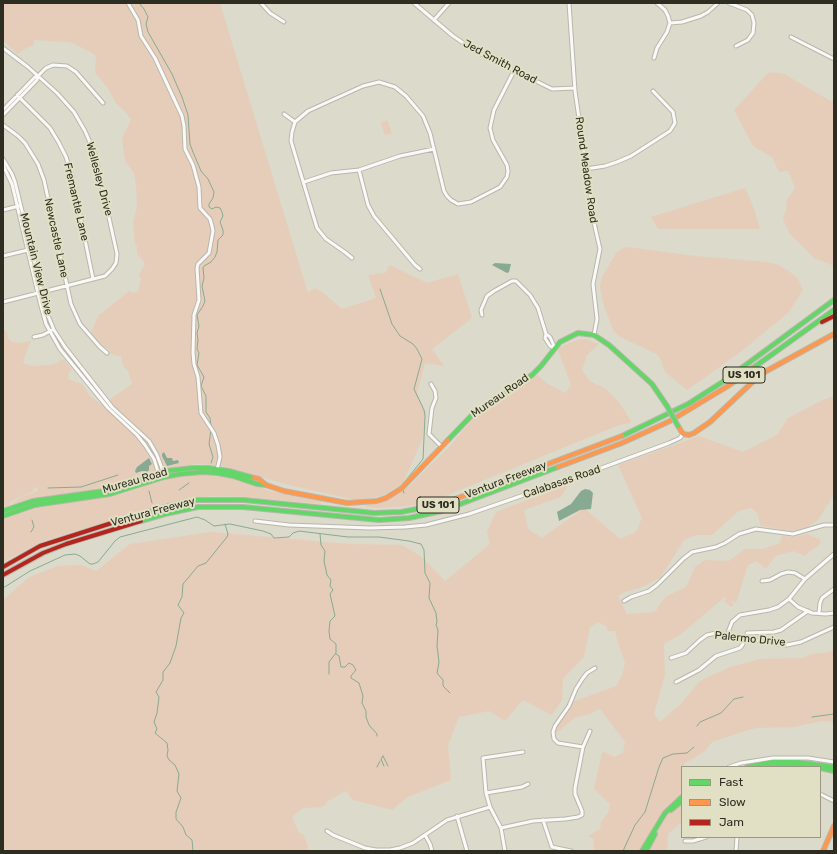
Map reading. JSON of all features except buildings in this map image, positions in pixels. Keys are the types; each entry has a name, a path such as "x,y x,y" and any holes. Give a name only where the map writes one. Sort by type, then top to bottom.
{"main road":[{"name":"Ventura Freeway","path":"3,567 40,546 168,506 196,500 244,500 374,513 417,510 450,501 608,442 634,431 688,404 724,381 834,300"},
{"name":"Ventura Freeway","path":"3,575 37,556 66,544 165,514 198,507 242,507 380,520 409,518 442,511 622,444 670,421 728,386 834,310"},
{"path":"816,324 834,316"},
{"name":"Mureau Road","path":"3,511 34,501 104,491 190,468 217,471 259,479 266,484 284,491 347,503 377,501 386,498 402,488 473,414 536,371 565,338 574,334 586,333 594,335"},
{"name":"Calabasas Road","path":"683,434 690,434 703,427 751,382 765,371 834,334"},
{"path":"594,335 609,345 646,378 658,391 683,434"},
{"name":"Mureau Road","path":"3,516 35,506 110,494 161,475"},
{"path":"752,766 773,762 797,762 834,767"},
{"path":"778,766 800,766"},
{"path":"821,768 834,771"},
{"path":"642,851 665,813 681,798"},
{"path":"646,851 667,814 681,802"},
{"path":"823,851 834,826"}],"street":[{"path":"128,3 138,20 141,36 155,58 182,116 185,149 193,165 199,187 200,208 210,219 213,231 209,253 198,264 197,268 199,300 194,315 193,345 194,364 198,377 201,413 211,428 220,451 217,471"},
{"path":"261,3 270,13 284,22"},
{"name":"Jed Smith Road","path":"414,3 453,36 475,51 552,88 575,88"},
{"path":"434,20 449,3"},
{"name":"Round Meadow Road","path":"569,3 575,88 595,228 600,249 593,284 597,319 594,335"},
{"path":"654,58 657,48 667,32 670,23 665,10 657,3"},
{"path":"670,23 682,22 701,16 718,3"},
{"path":"729,3 747,10 752,15 754,23 753,33 748,40 736,46"},
{"path":"791,37 834,59"},
{"name":"Wellesley Drive","path":"3,49 38,76 57,93 74,112 85,132 94,154 117,254 116,263 112,270 105,276 3,302"},
{"path":"3,110 37,80 38,76 46,68 53,65 68,66 76,72 103,103"},
{"path":"352,258 319,232 291,141 295,122 308,111 363,86 379,82 395,86 406,96 423,116 430,133 444,191 451,200 458,204 472,202 500,187 504,182 508,171 505,159 491,137 490,122 494,110 514,71"},
{"path":"586,168 605,166 617,162 630,156 670,131 675,123 673,112 653,91"},
{"path":"3,115 18,96"},
{"name":"Fremantle Lane","path":"18,96 50,128 66,158 72,176 93,279"},
{"path":"284,114 295,122"},
{"name":"Newcastle Lane","path":"3,125 25,143 38,164 44,180 71,304 80,324 107,353"},
{"path":"304,182 335,172 359,170 400,156 434,149"},
{"name":"Mountain View Drive","path":"3,160 12,174 40,292 52,330 112,407 149,441 157,455 161,475"},
{"name":"Mountain View Drive","path":"3,165 12,184 19,206"},
{"path":"359,170 368,205 374,216 420,269"},
{"path":"3,210 19,206"},
{"path":"3,256 30,250"},
{"path":"482,314 481,310 487,296 512,281 516,281 530,295 538,308 546,334 550,337 555,348"},
{"path":"34,337 43,335 52,330"},
{"path":"431,384 435,391 436,398 432,408 429,432 430,436 442,447"},
{"name":"Calabasas Road","path":"255,521 289,525 370,528 426,525 474,512 589,472 669,443 680,438 683,434"},
{"path":"624,602 631,597 649,591 692,552 720,545 739,534 756,529 793,534 834,525"},
{"path":"727,635 732,622 740,615 769,610 778,607 789,599 805,580 834,554"},
{"path":"762,581 770,580 788,572 795,573 805,580"},
{"path":"819,613 822,598 834,589"},
{"path":"789,599 798,607 808,611 834,613"},
{"path":"747,633 774,632 781,630 808,611"},
{"name":"Palermo Drive","path":"671,658 686,653 707,635 716,633 787,645 801,642 834,627"},
{"path":"676,682 692,674 716,656 740,648 743,644 744,638"},
{"path":"583,747 558,743 554,739 553,732 555,726 569,706 576,689 583,678 587,673 595,668"},
{"path":"501,828 521,822 578,817 582,815 582,810 576,800 575,788 583,747 590,731"},
{"path":"505,851 501,828 490,807 486,793 483,758 523,752"},
{"path":"732,766 741,763 773,758 808,758 834,762"},
{"path":"486,793 522,787 528,784"},
{"path":"821,794 834,801"},
{"path":"326,831 364,848 376,850 400,848 413,843 440,824 457,816 490,807"},
{"path":"457,816 467,851"},
{"path":"543,820 552,847 571,851"},
{"path":"425,835 432,851"},
{"path":"685,841 694,841 703,838"},
{"path":"736,851 737,838"}],"shaded area":[{"path":"3,3 220,3 308,293 314,288 322,292 342,309 376,298 368,275 385,273 390,265 427,283 458,274 472,318 432,349 444,366 425,363 417,393 426,413 422,440 403,483 382,496 356,500 289,485 231,468 198,464 189,465 104,488 36,498 11,505 21,497 38,491 37,487 33,488 34,491 17,498 11,502 9,506 3,508 3,329 7,332 10,341 19,343 31,341 23,361 25,364 32,366 46,365 55,364 61,360 65,360 72,370 69,373 68,379 82,384 90,396 102,405 132,384 128,371 123,366 121,356 109,353 110,350 100,344 91,332 99,315 129,291 133,293 138,291 141,279 139,275 145,264 137,254 137,246 135,244 133,221 137,207 136,186 134,173 125,161 122,138 131,120 116,103 107,87 95,73 96,59 95,55 92,53 73,43 34,40 34,45 17,54 3,40"},
{"path":"769,72 784,74 834,103 834,266 814,258 790,234 783,219 787,206 786,201 795,188 788,171 779,172 772,157 753,146 734,110"},
{"path":"387,120 392,133 386,135 384,134 381,123"},
{"path":"745,188 754,208 760,229 658,229 651,217"},
{"path":"628,247 695,256 767,262 779,265 790,272 798,279 803,290 789,312 738,354 687,390 665,372 660,358 656,354 619,336 613,330 604,306 600,287 602,277 617,252"},
{"path":"495,263 511,264 509,272 507,273 492,265"},
{"path":"586,339 599,344 587,355 582,370 590,381 607,390 619,402 631,421 630,423 619,425 443,497 406,506 378,508 366,507 367,505 386,500 407,488 451,445 475,416 535,375 565,393 571,385 558,350 559,347 577,340"},
{"path":"834,396 834,495 818,520 805,529 791,531 761,526 757,513 751,508 739,511 712,535 697,535 684,540 660,578 640,588 625,592 618,596 627,614 655,612 665,597 686,587 695,567 705,560 729,561 745,549 763,549 780,543 782,536 793,537 807,534 821,540 819,545 804,556 794,551 775,556 766,569 756,561 748,565 736,603 729,600 734,604 731,607 724,601 727,598 725,597 681,634 664,644 665,675 654,714 660,722 681,704 700,681 730,667 760,659 803,658 812,654 831,652 834,650 834,722 822,721 794,727 757,728 712,742 705,751 684,764 685,766 681,766 681,823 668,834 667,851 593,851 594,839 588,836 600,829 601,822 608,813 610,804 594,789 602,753 605,752 614,757 623,753 625,742 600,709 587,715 576,717 555,734 555,731 572,702 616,686 622,676 625,663 615,631 608,631 606,626 598,622 590,627 584,657 563,679 562,700 552,715 523,700 505,721 489,711 459,717 448,745 451,780 408,797 392,810 353,800 346,791 328,801 323,807 303,808 292,817 299,833 302,833 305,838 308,847 307,851 3,851 3,600 29,577 58,566 81,565 96,571 130,544 211,532 349,544 402,545 422,557 445,581 490,544 487,532 496,512 568,485 561,497 524,510 528,529 542,538 584,508 620,539 636,532 642,518 618,465 699,436 743,452 777,435 788,418"},
{"path":"164,452 167,458 172,458 173,461 178,460 179,463 167,466 162,456"},
{"path":"149,458 152,464 149,466 149,470 147,472 142,471 136,473 135,471 137,467"},
{"path":"195,475 226,477 273,492 321,499 321,504 249,497 212,496 170,502 40,542 3,562 3,519 32,509 125,493 168,478"},
{"path":"585,489 590,490 593,493 591,509 580,510 559,521 557,512 571,504 581,491"}],"waterway":[{"path":"139,3 148,17 146,24 148,32 172,74 182,97 188,115 190,144 201,171 208,179 214,192 209,207 212,209 216,207 220,208 223,216 220,222 223,235 218,240 217,252 211,262 203,268 204,278 202,286 205,301 197,315 199,326 197,333 197,349 199,353 197,365 204,377 201,386 206,396 206,412 210,418 211,426"},
{"path":"380,289 392,324 400,336 413,344 422,359 414,389 424,410 425,416 423,459 402,485"},
{"path":"211,429 209,444 213,457 211,463"},
{"path":"48,488 81,487 118,475"},
{"path":"179,490 189,483"},
{"path":"149,491 152,503"},
{"path":"3,588 30,571 65,555 75,554 90,564 93,564 98,562 120,537 197,517 214,526 230,524 263,531 271,534 274,538 289,537 293,533 299,531 348,537 379,537 409,541 421,544 424,550 425,573 430,583 429,598 436,613 436,625 438,630 437,646 439,662 437,673 443,680 443,686 450,693"},
{"path":"31,532 34,527 32,520"},
{"path":"193,851 192,840 186,835 183,827 176,819 176,812 181,798 177,791 179,774 175,765 167,756 167,743 155,733 157,729 154,722 159,697 156,692 163,680 163,672 170,663 176,646 181,618 184,613 178,605 182,597 183,584 198,566 206,563 227,537 228,534 225,524"},
{"path":"320,534 321,545 325,551 324,561 327,575 331,580 330,586 333,590 330,594 335,616 330,621 329,631 330,639 336,644 336,653 329,662 329,674"},
{"path":"336,654 339,656 341,667 345,667 349,663 353,665 356,670 351,678 359,683 363,696 362,703 366,711 366,717 369,725 377,736"},
{"path":"697,726 700,722 721,713 734,699 743,697"},
{"path":"812,717 834,714"},
{"path":"623,851 635,825 645,812 663,758 673,754 687,753 694,747"},
{"path":"383,756 381,759 384,766"},
{"path":"383,756 388,766"},
{"path":"377,767 380,761"}],"traffic: fast":[{"path":"622,436 688,404 724,381 834,300"},
{"path":"753,368 834,310"},
{"path":"448,440 473,414 532,375 560,342 578,333 594,335 609,345 652,384 667,406"},
{"path":"667,406 678,426"},
{"path":"141,521 198,507 243,507 379,520 409,518 442,511 558,467"},
{"path":"3,511 33,501 104,491 167,471 192,468 209,468 229,471 254,478"},
{"path":"3,516 35,505 110,494 164,477 180,474 202,472 217,473 266,485"},
{"path":"118,521 168,506 196,500 244,500 374,513 401,512 428,507"},
{"path":"752,766 773,762 797,762 834,767"},
{"path":"778,766 800,766"},
{"path":"821,768 834,771"},
{"path":"642,851 665,813 681,798"},
{"path":"671,810 681,802"},
{"path":"646,851 655,834"}],"traffic: slow":[{"path":"678,426 683,434 689,435 694,433 710,422 761,374 834,334"},
{"path":"558,467 622,443 670,421 728,386 753,368"},
{"path":"428,507 450,501 622,436"},
{"path":"254,478 259,479 266,485 284,491 347,503 377,501 386,498 402,488 448,440"},
{"path":"823,851 834,826"}],"traffic: jam":[{"path":"822,322 834,316"},
{"path":"3,567 40,546 118,521"},
{"path":"3,575 43,553 66,544 141,521"}]}
